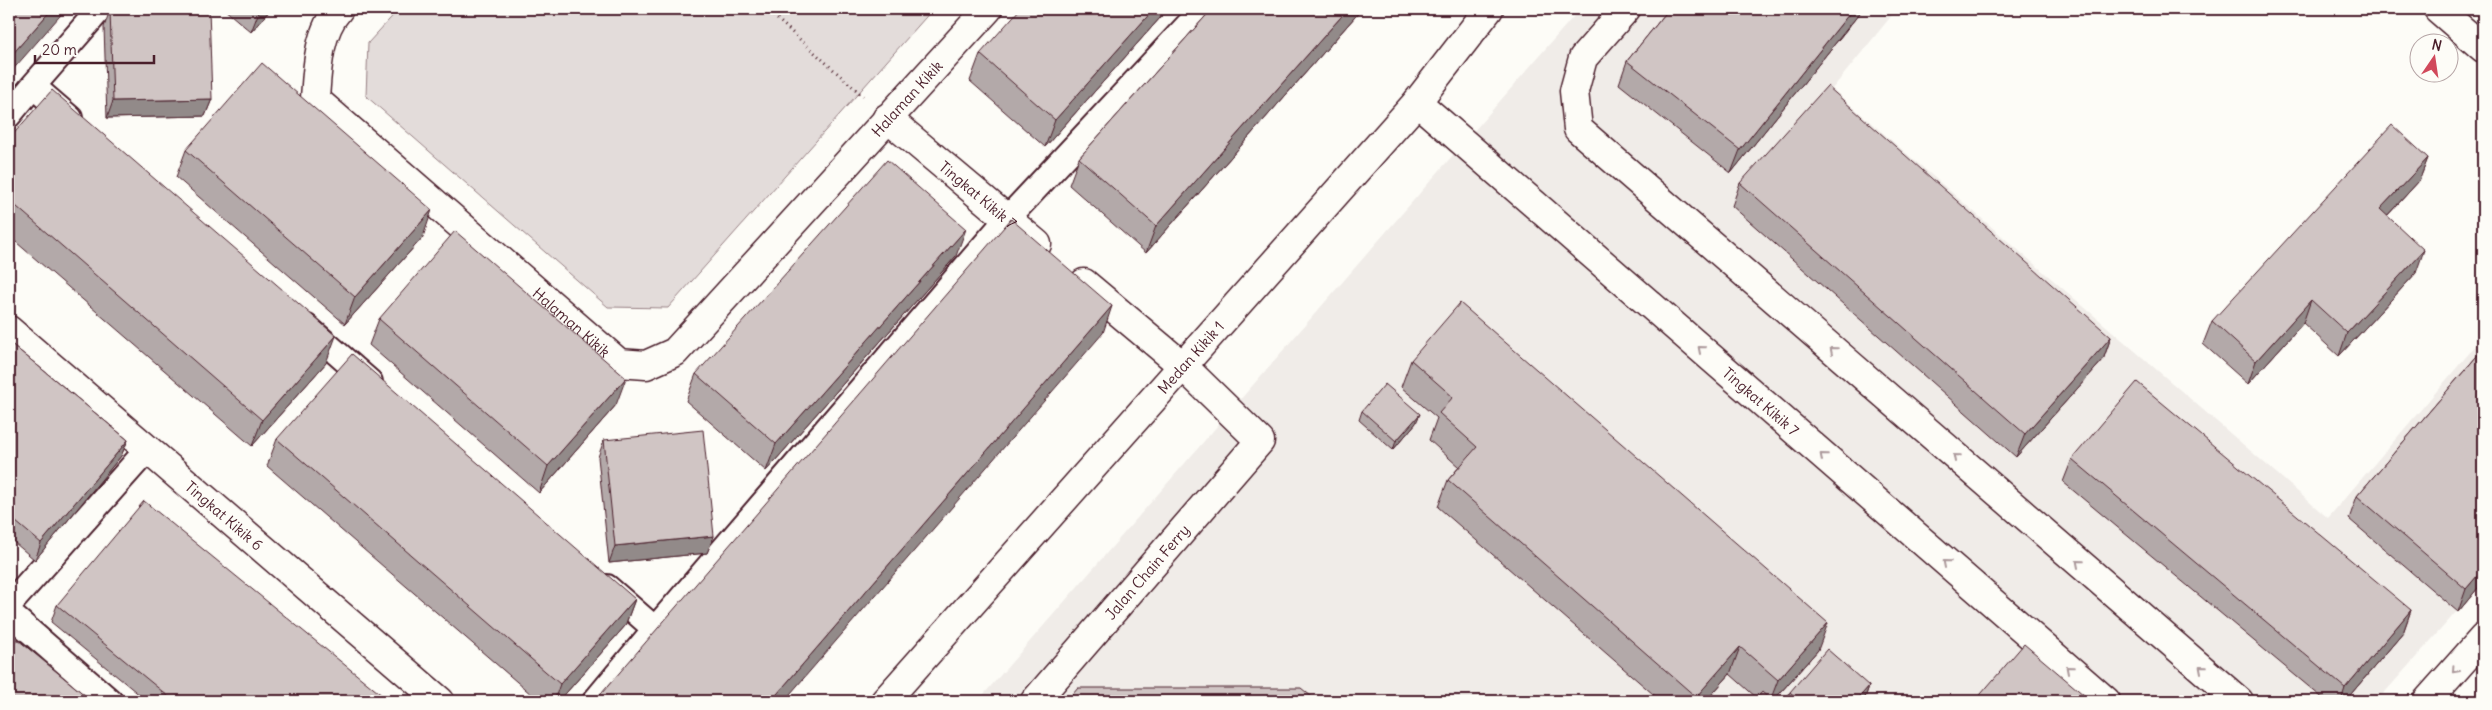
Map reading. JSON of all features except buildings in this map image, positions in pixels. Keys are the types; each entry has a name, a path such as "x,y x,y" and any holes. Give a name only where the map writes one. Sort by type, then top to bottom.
{"street":[{"name":"Halaman Kikik","path":"339,9 332,16 318,59 315,99 619,363 646,365 675,352 988,9"},
{"name":"Medan Kikik 1","path":"885,701 1417,102 1489,9"},
{"path":"1626,9 1583,58 1574,91 1578,129 2238,701"},
{"path":"2438,9 2483,48"},
{"name":"Tingkat Kikik 7","path":"1417,102 2106,701"},
{"name":"Tingkat Kikik 7","path":"887,118 1183,366 1260,441"},
{"name":"Tingkat Kikik 6","path":"9,330 440,701"},
{"name":"Jalan Chain Ferry","path":"1035,701 1260,441"},
{"path":"2427,701 2483,638"}],"lane":[{"path":"9,115 100,9"},
{"path":"595,701 1007,219 1203,9"},
{"path":"33,86 85,131"},
{"path":"292,314 388,398"},
{"path":"9,605 147,450"},
{"path":"588,571 655,629"},
{"path":"9,613 110,701"}],"path":[{"path":"766,9 887,118"}],"shaded area":[{"path":"399,9 933,9 668,308 608,307 366,96 368,43"},
{"path":"1580,9 1897,9 1832,89 2328,518 2483,337 2483,582 2377,701 978,701"}]}
